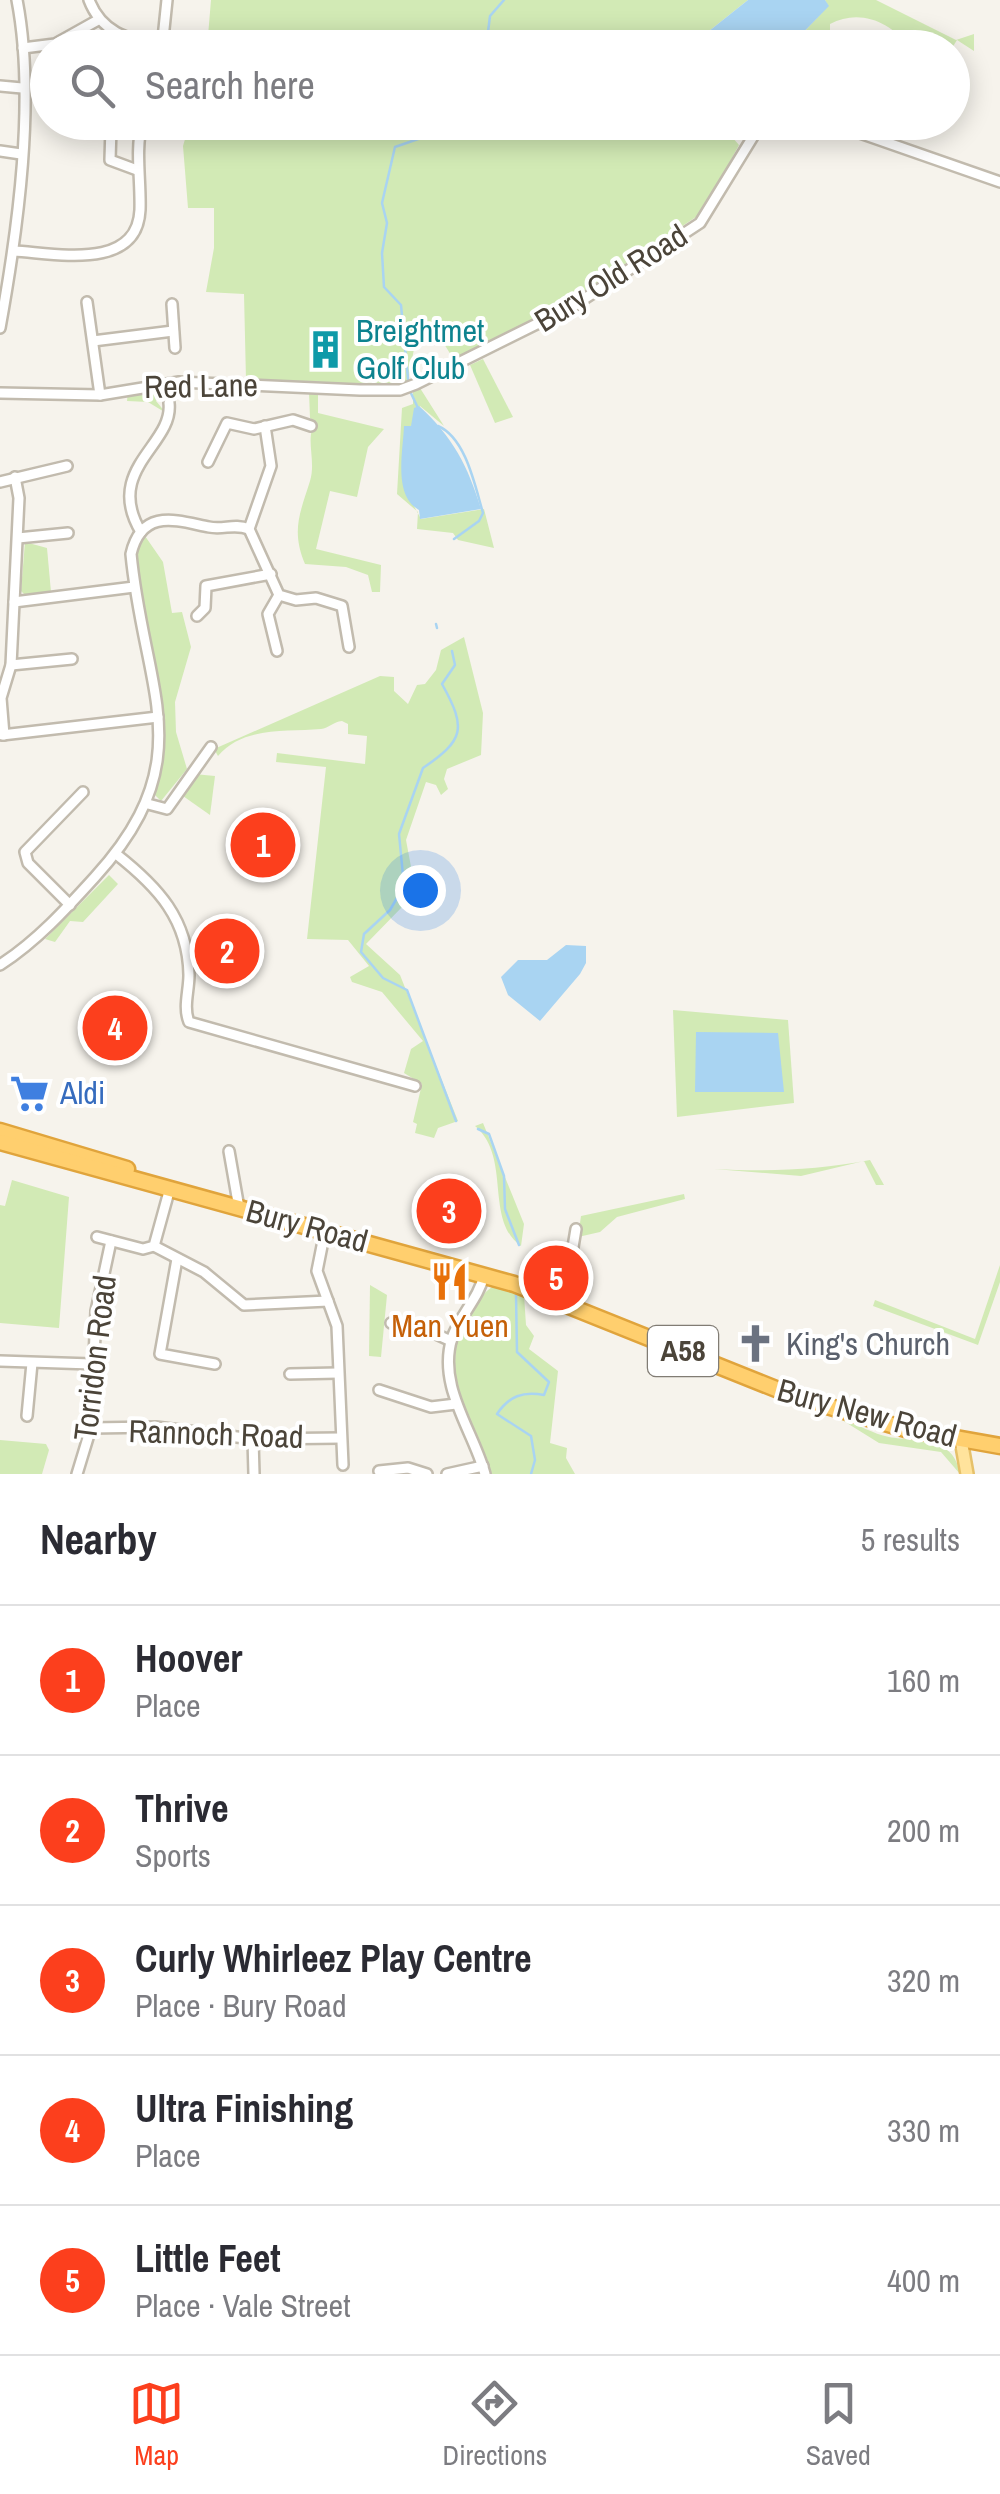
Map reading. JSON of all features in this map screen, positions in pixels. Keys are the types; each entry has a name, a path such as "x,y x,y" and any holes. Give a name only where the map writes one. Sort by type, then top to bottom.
{"highway":[{"name":"Bury Road","path":"0,1130 122,1166 165,1186"},
{"name":"Bury Road","path":"0,1142 514,1284"},
{"name":"Bury New Road","path":"514,1284 796,1397 881,1423 1000,1446"}],"main road":[{"path":"962,1440 966,1474"}],"street":[{"path":"0,328 14,251 21,154 24,48 17,0"},
{"path":"88,0 98,20 111,30"},
{"path":"163,30 166,0"},
{"path":"80,30 98,20"},
{"path":"24,48 30,47"},
{"path":"0,86 22,88"},
{"path":"111,140 110,160 137,170"},
{"path":"14,251 102,255 114,250 138,223 140,140"},
{"name":"Bury Old Road","path":"402,389 575,305 700,223 751,140"},
{"path":"880,140 1000,182"},
{"path":"0,151 21,154"},
{"path":"87,302 100,394"},
{"path":"172,304 174,348"},
{"path":"93,341 173,331"},
{"name":"Red Lane","path":"0,393 100,394 178,382 402,389"},
{"path":"141,532 132,516 132,478 169,416 169,403"},
{"path":"208,464 221,438 221,426 233,422 265,426 293,420 311,426"},
{"path":"248,529 272,466 265,426"},
{"path":"0,482 67,466"},
{"path":"14,477 19,492 18,538 11,665 1,694 2,735 158,717"},
{"path":"0,965 70,904 116,854 148,804 159,764 158,717 134,588 131,554 141,532 178,517 213,528 231,524 248,529 279,595"},
{"path":"18,538 42,541 68,534"},
{"path":"197,618 206,602 203,584 271,574"},
{"path":"14,602 134,588"},
{"path":"279,595 296,600 316,598 342,606 349,648"},
{"path":"277,653 268,614 279,595"},
{"path":"11,665 72,659"},
{"path":"148,804 167,809 211,747"},
{"path":"70,904 25,856 28,846 61,807 83,792"},
{"path":"116,854 157,889 178,921 188,962 189,1022 415,1086"},
{"path":"229,1151 239,1208"},
{"name":"Torridon Road","path":"97,1237 143,1249 154,1246 165,1186"},
{"path":"564,1301 576,1228"},
{"path":"325,1231 317,1271 337,1326 343,1465"},
{"name":"Torridon Road","path":"77,1474 91,1428 96,1311 111,1242"},
{"path":"154,1246 204,1272 244,1305 328,1302"},
{"path":"177,1259 160,1354 203,1358 215,1364"},
{"path":"447,1474 484,1470 456,1404 448,1370 451,1341 484,1275"},
{"path":"396,1325 416,1325 451,1341"},
{"path":"0,1361 92,1364"},
{"path":"27,1416 32,1363"},
{"path":"290,1374 338,1373"},
{"path":"384,1393 431,1408 456,1404"},
{"name":"Rannoch Road","path":"91,1428 156,1428 253,1440 341,1438"},
{"path":"253,1440 254,1474"},
{"path":"384,1467 427,1474"}],"green space":[{"path":"211,0 748,0 710,30 208,30"},
{"path":"825,0 876,0 936,30 892,30 874,20 852,17 830,24 830,30 806,30 828,6"},
{"name":"Breightmet Golf Club","path":"185,140 735,140 739,145 702,213 580,294 454,360 430,321 409,333 414,349 408,381 363,386 246,380 244,294 206,292 214,248 214,208 188,208"},
{"path":"483,359 513,417 495,423 470,365"},
{"path":"166,386 167,398 156,401 166,413 148,402 127,401 128,391"},
{"path":"420,388 444,426 420,406 411,427 405,426 408,495 417,511 397,494 402,408 413,404 413,392"},
{"path":"309,392 318,393 318,413 384,429 368,447 357,497 330,491 316,549 381,565 380,592 372,592 368,575 346,567 305,564 298,542 298,522 311,475 311,434 315,421 310,418"},
{"path":"484,509 494,548 458,540 453,533 417,529 418,513 421,519"},
{"path":"145,536 163,562 172,613 182,612 191,647 175,702 176,732 187,769 161,801 155,795 163,762 163,727 136,564 136,553"},
{"path":"25,542 47,548 51,592 25,595 21,591"},
{"path":"464,637 483,713 481,755 447,769 444,779 448,789 441,795 436,785 426,782 406,840 412,872 403,906 366,944 400,975 458,1121 438,1128 434,1138 415,1133 417,1124 413,1122 422,1084 404,1073 411,1049 423,1041 382,992 352,982 350,977 369,966 348,940 307,939 326,767 276,762 277,753 365,764 367,736 348,734 348,724 342,721 321,729 253,735 228,746 218,756 214,749 380,676 394,677 394,691 408,704 417,685 425,684 436,670 441,650"},
{"path":"194,774 215,776 210,815 183,796"},
{"path":"109,875 118,884 83,922 70,921 55,942 45,939"},
{"path":"673,1010 788,1020 794,1103 677,1117"},
{"path":"483,1123 524,1224 521,1246 503,1221 493,1154 475,1126"},
{"path":"870,1160 884,1185 876,1185 864,1161"},
{"path":"864,1161 801,1176 714,1169 792,1169"},
{"path":"12,1180 69,1197 59,1328 0,1323 0,1205 5,1206"},
{"path":"684,1194 685,1199 617,1217 600,1232 578,1237 581,1216"},
{"path":"1000,1265 1000,1282 978,1345 873,1306 875,1300 975,1339"},
{"path":"370,1285 387,1295 381,1357 369,1356"},
{"path":"496,1285 524,1295 526,1325 534,1336 529,1349 558,1371 550,1443 567,1448 566,1458 575,1474 489,1474 464,1411 455,1368 463,1326 484,1294"},
{"path":"842,1420 883,1436 943,1447 951,1453 960,1474 941,1452 879,1443"},
{"path":"0,1440 46,1444 49,1450 42,1474 0,1474"}],"water":[{"path":"748,0 825,0 829,6 806,30 710,30"},
{"path":"419,406 458,453 481,509 420,519 419,510 406,495 401,473 404,426 411,426 414,408"},
{"path":"566,945 586,946 586,963 540,1021 508,995 501,977 518,960 547,960"},
{"path":"696,1032 778,1033 784,1092 695,1092"}],"waterway":[{"path":"488,30 490,16 504,0"},
{"path":"415,140 395,147 382,203 387,223 382,253 384,287 401,305 409,389 418,408"},
{"path":"438,426 448,432 462,452 483,513 479,521 454,539"},
{"path":"436,624 437,628"},
{"path":"452,651 455,665 442,684 455,712 457,732 447,749 423,768 399,834 404,886 390,910 364,934 361,952 383,978 407,990 456,1121"},
{"path":"478,1129 489,1134 504,1176 505,1209 519,1245"},
{"path":"516,1295 517,1352 549,1382 544,1395 517,1396 497,1414 531,1436 535,1460 531,1474"}],"place":[{"name":"Breightmet Golf Club","path":"326,349"},
{"name":"Hoover","path":"263,845"},
{"name":"Thrive","path":"227,951"},
{"name":"Ultra Finishing","path":"115,1028"},
{"name":"Aldi","path":"30,1093"},
{"name":"Curly Whirleez Play Centre","path":"449,1211"},
{"name":"Little Feet","path":"556,1278"},
{"name":"Man Yuen","path":"450,1281"},
{"name":"King's Church","path":"756,1344"}]}
